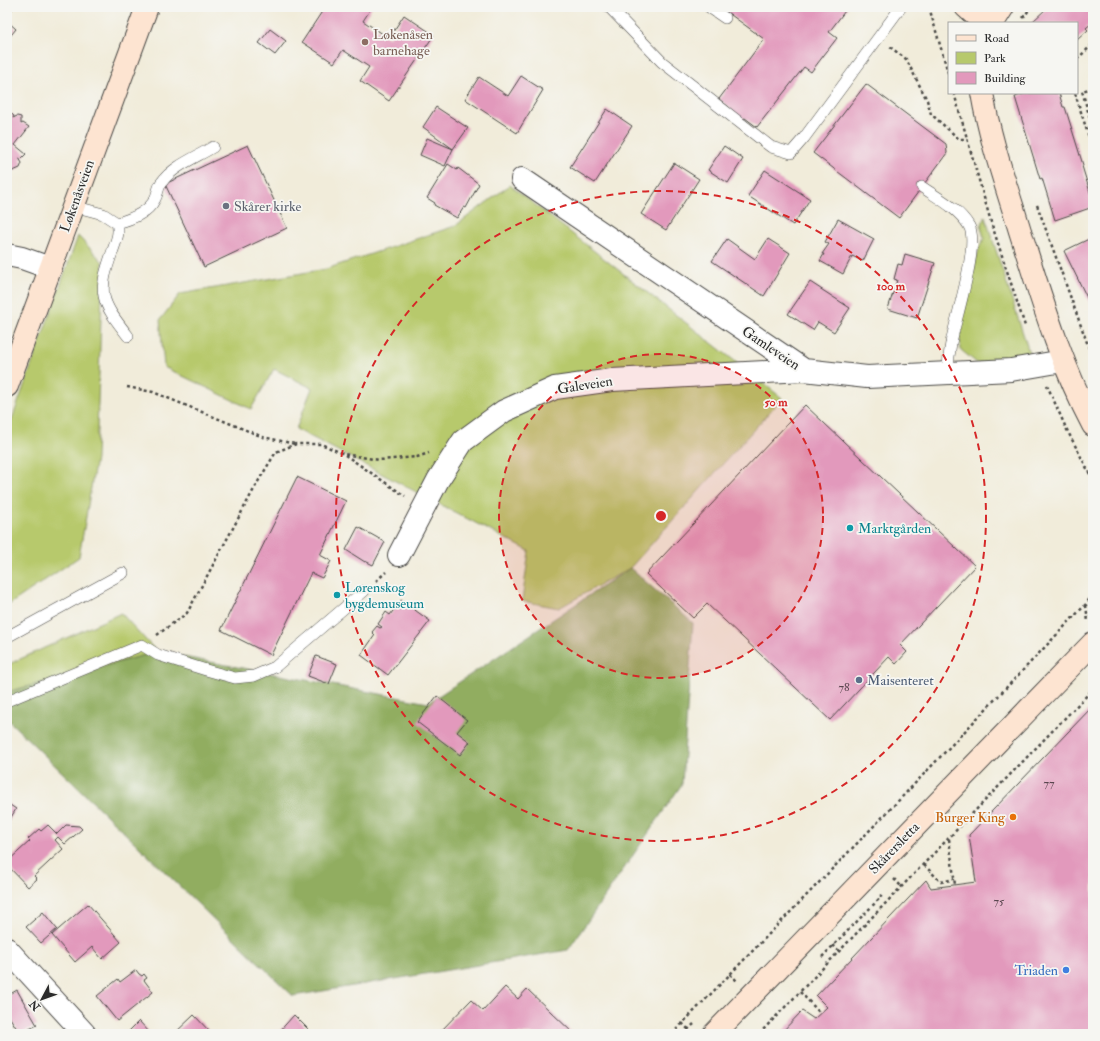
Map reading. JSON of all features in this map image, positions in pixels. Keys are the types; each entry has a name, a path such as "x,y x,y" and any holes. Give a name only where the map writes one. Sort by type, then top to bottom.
{"street":[{"name":"Løkenåsveien","path":"7,386 148,7"},
{"path":"966,7 983,22"},
{"path":"994,22 1003,7"},
{"path":"982,94 1000,164 1048,318 1063,361 1093,425"},
{"name":"Gamleveien","path":"522,178 804,370 867,377 1011,370 1063,361"},
{"path":"7,255 22,258 50,268"},
{"name":"Galeveien","path":"399,555 438,480 463,441 504,411 555,388 612,380 804,370"},
{"name":"Skårersletta","path":"714,1034 1092,645"},
{"path":"7,949 85,1034"}],"lane":[{"path":"609,7 662,62 772,147 791,153 804,138 900,7"},
{"path":"709,7 725,18"},
{"path":"73,206 103,214 117,223 132,219 147,210 155,200 161,182 175,170 213,147"},
{"path":"922,187 953,208 969,226 972,236 968,271 951,343 948,373"},
{"path":"117,223 118,232 104,275 102,286 108,311 128,336"},
{"path":"7,637 123,573"},
{"path":"7,701 142,645 158,655 206,670 235,678 254,676 275,667 364,591"}],"path":[{"path":"929,7 948,73"},
{"path":"1021,21 1032,7"},
{"path":"878,37 906,59 931,114 960,139 967,139"},
{"path":"1078,58 1093,44"},
{"path":"1093,88 1082,91 1093,128"},
{"path":"1075,94 1093,150"},
{"path":"1034,198 1093,359"},
{"path":"127,387 153,392 263,437 296,444 321,444 344,454 424,508"},
{"path":"142,645 187,613 259,480 276,452 296,444"},
{"path":"344,454 379,460 417,457 430,452"},
{"path":"364,591 383,575 399,555"},
{"path":"672,1034 903,796 1086,604 1093,594"},
{"path":"760,1034 1093,689"},
{"path":"949,839 955,885"},
{"path":"924,865 941,882 954,879"},
{"path":"800,992 820,1013"},
{"path":"682,1023 692,1034"}],"green space":[{"path":"510,185 782,398 630,568 559,608 522,601 529,551 296,429 312,388 274,369 251,409 164,367 160,320 180,294 326,269 455,226"},
{"path":"985,216 1029,352 1020,358 978,364 961,350 959,333 979,248 984,238 981,227"},
{"path":"78,236 103,262 96,459 79,557 7,606 7,433"},
{"path":"630,568 693,623 682,784 568,950 293,996 7,719 7,692 157,652 428,703"},
{"path":"121,613 157,652 7,692 7,665"}],"building":[{"path":"7,7 14,7 7,16"},
{"path":"325,7 372,7 363,21 389,38 404,15 434,35 389,101 360,81 369,67 343,50 334,63 302,42"},
{"path":"720,7 848,7 829,32 837,38 811,72 804,67 757,127 745,118 740,120 731,113 730,108 719,99 764,39"},
{"path":"1048,7 1093,7 1093,22 1086,28 1088,30 1078,39 1078,22 1032,22"},
{"path":"7,21 16,29 7,40"},
{"path":"270,29 286,41 275,55 259,43"},
{"path":"521,76 543,90 517,133 465,99 479,77 508,96"},
{"path":"866,84 946,144 947,153 899,218 813,153"},
{"path":"1023,94 1059,94 1063,107 1065,107 1083,165 1082,166 1093,202 1093,207 1055,220 1042,178 1040,179 1015,97"},
{"path":"436,107 468,128 453,149 423,127"},
{"path":"607,109 632,126 595,183 570,167"},
{"path":"7,110 14,116 13,118 17,116 21,117 21,124 23,123 29,127 15,145 26,154 21,159 19,158 22,163 20,168 13,171 8,167 12,171 7,178"},
{"path":"427,138 453,149 445,166 420,155"},
{"name":"Skårer kirke","path":"248,145 287,228 204,267 165,184"},
{"path":"724,146 743,159 728,183 708,170"},
{"path":"674,163 699,179 666,230 641,214"},
{"path":"448,164 457,170 458,168 479,184 466,208 464,207 457,218 434,205 435,203 427,198"},
{"path":"765,170 810,199 793,225 748,196"},
{"path":"838,219 874,239 863,261 852,256 843,274 820,261 824,254 822,254 829,244 825,242"},
{"path":"1093,237 1093,310 1064,251"},
{"path":"727,239 755,259 768,239 790,253 764,296 712,261"},
{"path":"905,254 935,263 917,318 888,309 897,280 894,279 898,264 902,265"},
{"path":"810,282 850,308 834,332 818,322 813,330 788,314"},
{"path":"805,405 975,566 900,645 907,652 896,664 889,657 830,720 707,604 693,618 646,574"},
{"path":"297,477 346,501 320,555 331,561 322,578 311,573 271,655 221,630"},
{"path":"358,527 385,542 373,565 365,562 346,550"},
{"path":"401,600 430,621 388,675 361,655 375,635 372,632 377,626 380,628 382,627 378,624 386,612 390,615"},
{"path":"316,656 337,664 329,684 308,676"},
{"path":"437,696 467,720 457,732 470,742 460,755 417,722"},
{"name":"Triaden","path":"1093,706 1093,1034 780,1034 802,1011 814,1019 827,1007 816,996 926,880 931,888 976,882 969,835"},
{"path":"7,803 16,809 7,824"},
{"path":"48,825 57,834 66,825 79,826 82,829 65,844 58,837 55,840 63,849 34,876 37,879 28,887 7,865 7,862 30,841 28,839 39,829 41,831"},
{"path":"88,904 121,942 102,959 92,947 75,962 52,935"},
{"path":"43,912 57,929 41,943 26,927"},
{"path":"136,970 142,976 144,974 147,978 144,980 153,992 117,1021 97,996 118,979 120,982"},
{"path":"505,987 518,999 527,989 574,1034 438,1034 471,1000 483,1011"},
{"path":"17,990 37,1025 20,1034 7,1013 7,996"},
{"path":"194,1015 212,1034 174,1034"},
{"path":"294,1015 313,1034 277,1034"},
{"path":"139,1021 151,1034 126,1034"}],"place":[{"name":"Løkenåsen barnehage","path":"365,42"},
{"name":"Skårer kirke","path":"226,206"},
{"name":"Marktgården","path":"850,528"},
{"name":"Lørenskog bygdemuseum","path":"337,595"},
{"name":"Maisenteret","path":"859,680"},
{"name":"Burger King","path":"1013,817"},
{"name":"Triaden","path":"1066,970"}]}
